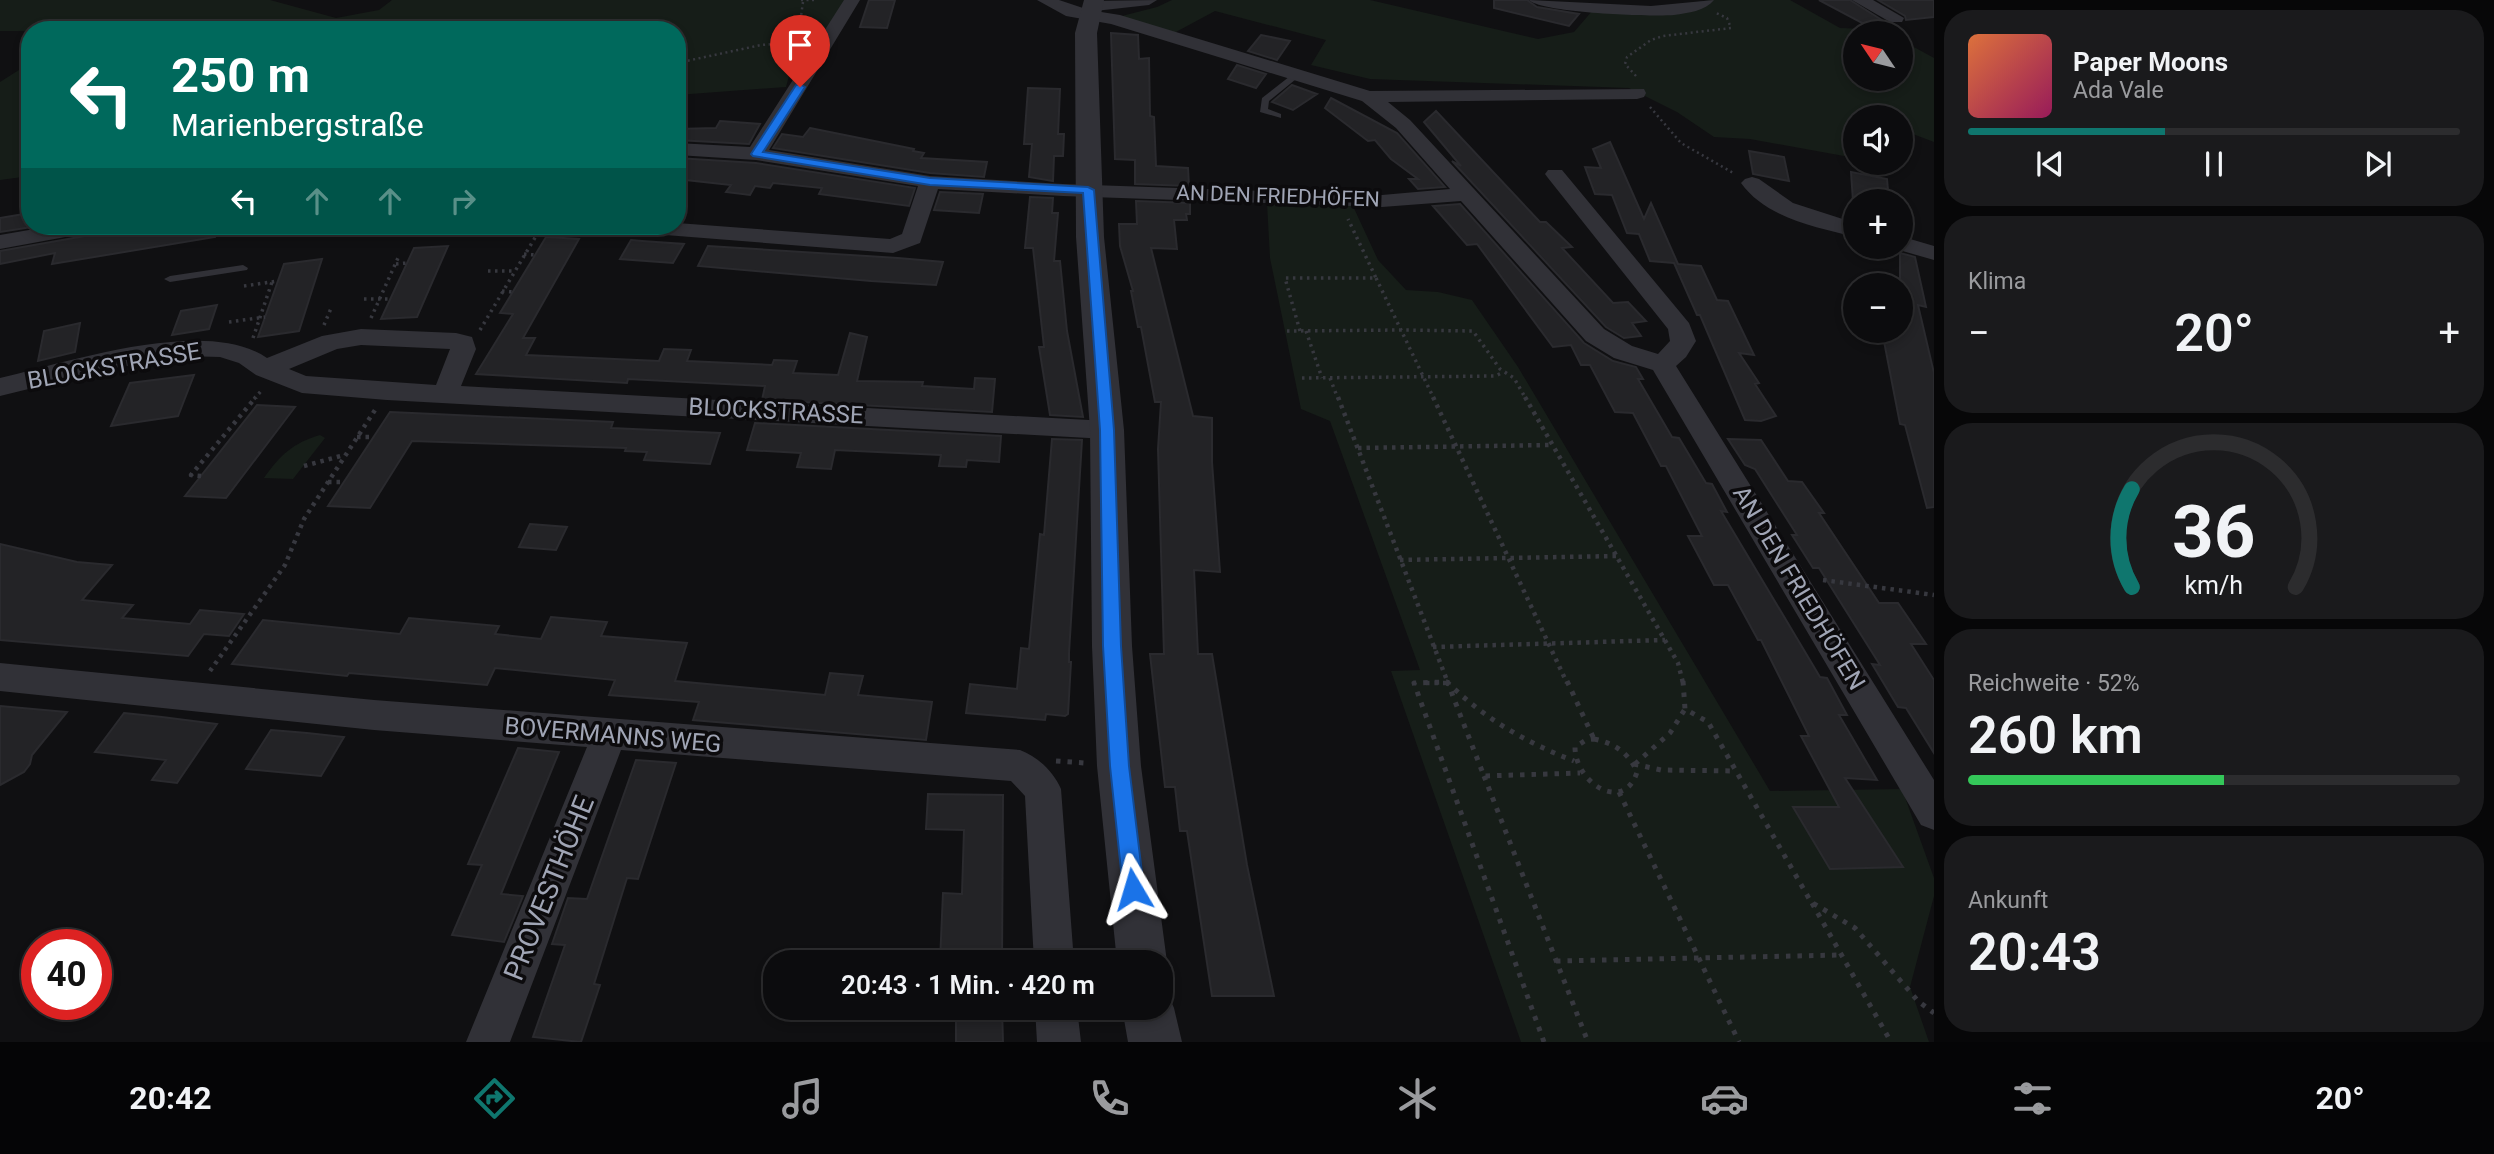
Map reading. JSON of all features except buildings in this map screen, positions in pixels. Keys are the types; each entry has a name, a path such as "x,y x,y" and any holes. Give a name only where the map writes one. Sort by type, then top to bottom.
{"street":[{"path":"757,154 852,0"},
{"path":"1045,0 1072,12 1149,0"},
{"path":"1537,0 1595,8 1647,10 1699,3"},
{"path":"1860,0 1896,18"},
{"path":"1092,7 1114,19 1369,97 1637,93"},
{"path":"1092,7 1086,33 1088,190 1107,430 1112,646 1119,766 1141,950"},
{"path":"1369,97 1424,145 1595,335 1623,352 1662,364 1677,351 1683,341 1680,328 1555,174"},
{"name":"AN DEN FRIEDHÖFEN","path":"686,150 757,154 930,182 1338,199 1396,200 1467,194"},
{"path":"686,231 893,246 912,238 930,182"},
{"path":"1752,183 1764,197 1788,209 1843,226"},
{"path":"0,242 38,235"},
{"path":"1913,247 1934,253"},
{"path":"270,371 331,342 361,337 456,341 463,343 445,394"},
{"name":"BLOCKSTRASSE","path":"0,387 110,361 184,348 222,349 247,357 270,371 302,384 387,391 1107,430"},
{"name":"AN DEN FRIEDHÖFEN","path":"1662,364 1934,813"},
{"name":"BOVERMANNS WEG","path":"0,677 191,698 1020,766 1043,789 1053,950"},
{"name":"PROVESTHÖHE","path":"488,1042 610,734"},
{"path":"1057,1020 1059,1042"},
{"path":"1151,1020 1155,1042"}],"lane":[{"path":"1278,116 1263,110 1265,100 1297,75"},
{"path":"170,279 243,268"}],"path":[{"path":"686,61 761,45 808,41 798,37 797,30 802,1 815,0"},
{"path":"1699,3 1727,18 1731,28 1650,40 1644,48 1627,57 1625,64 1645,89 1637,93 1666,123 1671,134 1698,155 1752,183"},
{"path":"1338,199 1594,739"},
{"path":"463,343 476,336 536,235"},
{"path":"524,254 535,255"},
{"path":"361,337 398,258"},
{"path":"395,264 407,263"},
{"path":"488,271 514,271"},
{"path":"1300,331 1285,278 1376,278"},
{"path":"239,287 278,281"},
{"path":"262,340 251,341 263,317 272,282"},
{"path":"502,291 513,292"},
{"path":"364,299 390,299"},
{"path":"229,322 263,317"},
{"path":"1287,331 1473,331 1504,372 1514,377 1678,663 1683,680 1685,709 1678,725 1667,739 1634,764"},
{"path":"1306,331 1322,378"},
{"path":"201,476 191,475 230,428 270,371"},
{"path":"1302,378 1495,376 1504,372"},
{"path":"1330,378 1588,1042"},
{"path":"191,698 285,565 304,519 387,391"},
{"path":"230,428 238,428"},
{"path":"357,437 373,437"},
{"path":"1358,448 1553,445"},
{"path":"304,466 345,454"},
{"path":"328,482 344,482"},
{"path":"1400,560 1616,556"},
{"path":"1791,576 1934,595"},
{"path":"1433,647 1665,640"},
{"path":"1544,1042 1414,683 1447,682 1473,709 1513,736 1574,761"},
{"path":"1685,709 1708,722 1891,1042"},
{"path":"1594,739 1613,744 1634,764 1637,772 1633,786 1619,792 1598,787 1580,773 1574,761 1575,747 1586,740 1594,739"},
{"path":"1634,764 1661,770 1736,771"},
{"path":"1484,776 1580,773"},
{"path":"1619,792 1739,1042"},
{"path":"1811,902 1855,928 1918,1001 1934,1013"},
{"path":"1556,961 1841,956"}],"shaded area":[{"path":"0,0 270,0 336,18 379,10 392,0 849,0 816,51 797,46 786,87 686,94 686,21 21,21 21,31 0,31"},
{"path":"1172,0 1370,0 1538,39 1574,32 1593,10 1627,12 1711,0 1790,0 1843,28 1843,91 1913,91 1913,47 1934,58 1934,142 1913,134 1913,105 1843,105 1843,156 1750,139 1714,137 1677,112 1629,88 1370,79 1311,65 1326,40 1215,11 1174,33 1118,17 1157,7"},
{"path":"21,69 21,177 0,180 0,82"},
{"path":"1267,203 1352,204 1378,260 1406,290 1438,292 1472,300 1518,367 1770,791 1902,789 1934,878 1934,896 1910,987 1929,1042 1521,1042 1391,671 1420,670 1330,421 1301,409 1270,258"},
{"path":"320,435 325,438 293,479 264,478 288,451"}],"route":[{"path":"800,87 757,154 930,182 1088,190 1106,407 1112,646 1119,766 1133,889"}]}
